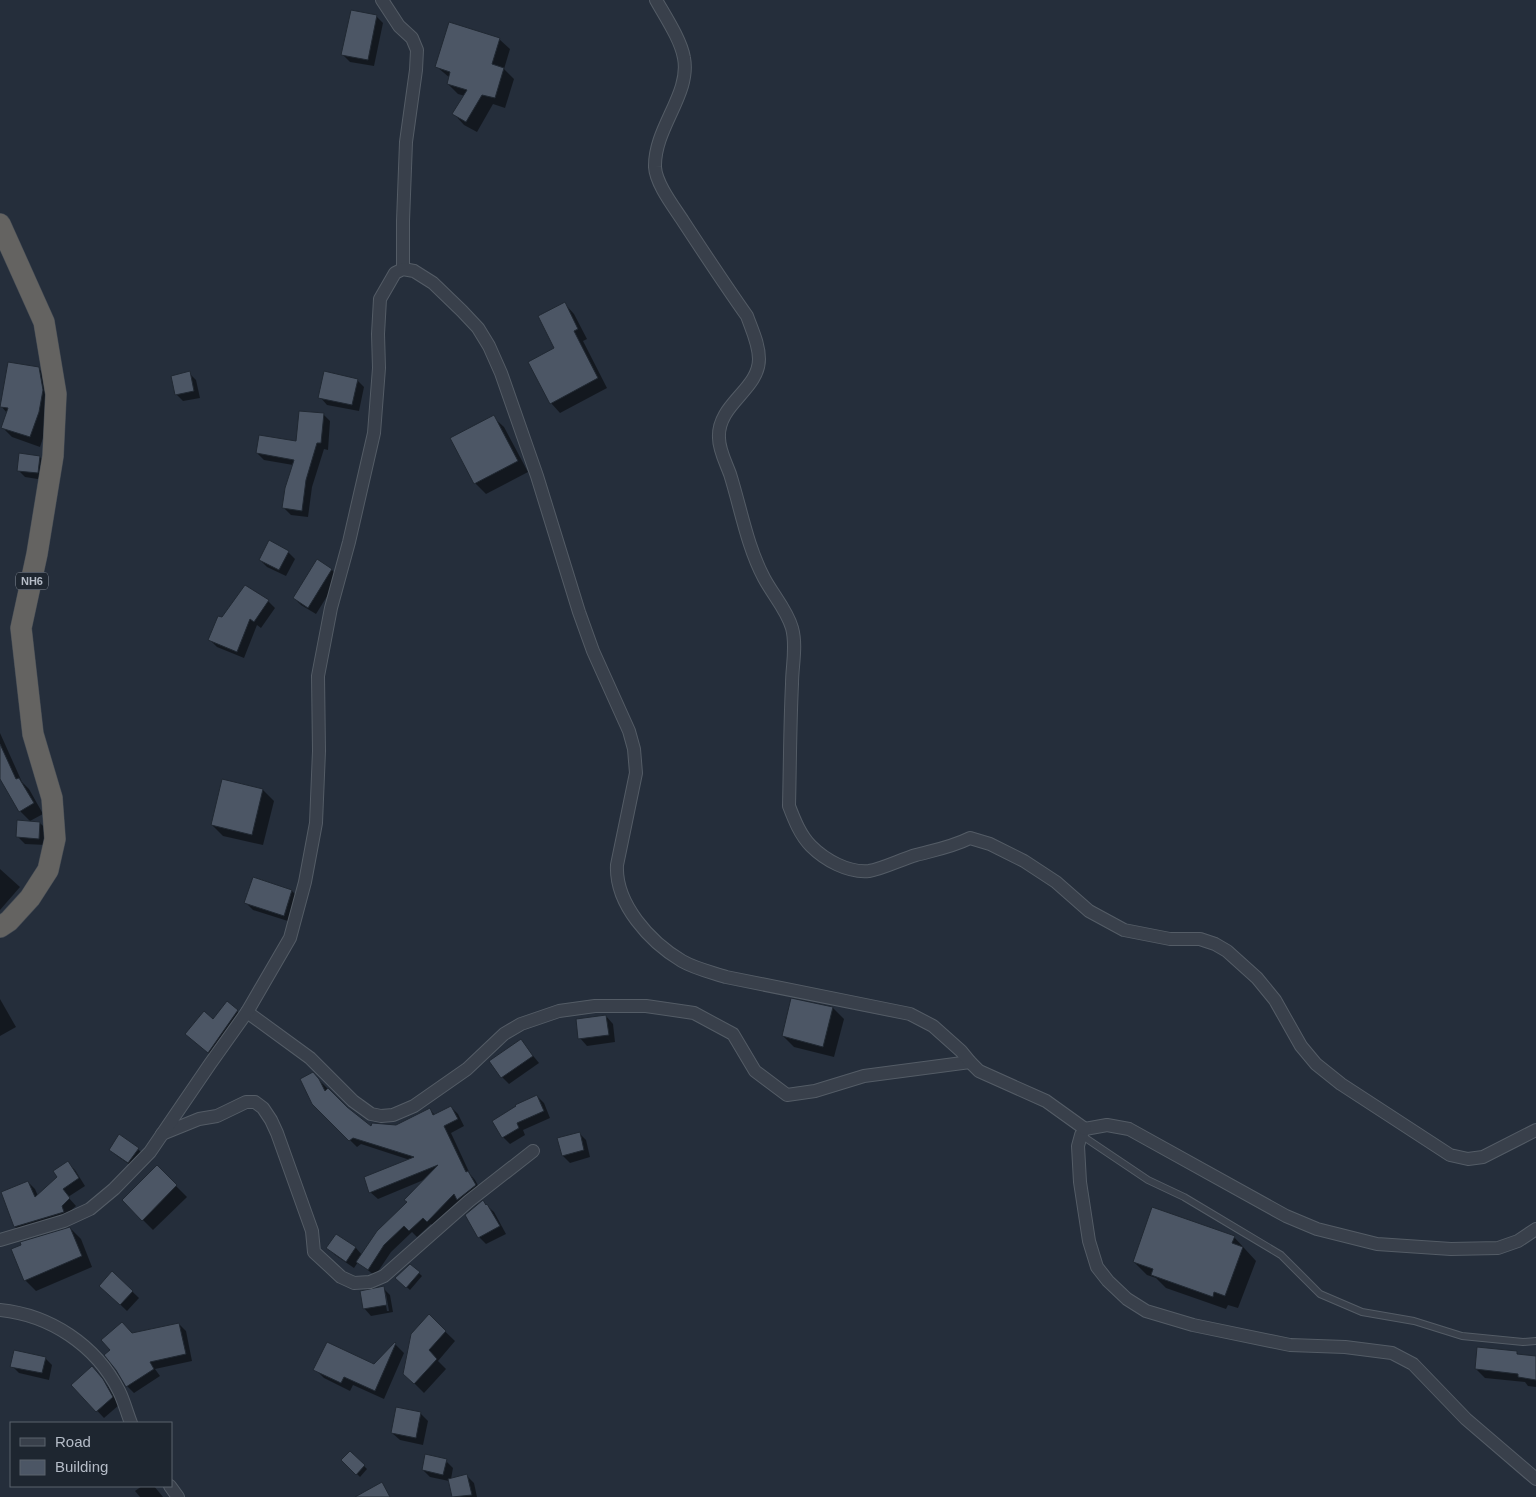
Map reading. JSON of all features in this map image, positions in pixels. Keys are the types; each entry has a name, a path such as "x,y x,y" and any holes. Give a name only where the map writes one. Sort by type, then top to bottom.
{"highway":[{"name":"NH6","path":"0,224 44,322 56,394 54,456 38,554 21,628 33,734 52,798 55,839 48,870 30,898 9,921 0,927"}],"street":[{"path":"382,0 399,26 412,38 417,50 406,142 403,269"},
{"path":"656,0 678,41 684,58 685,76 656,146 655,169 665,193 747,316 756,338 759,359 758,368 754,377 727,410 722,420 718,440 751,548 764,577 792,628 795,643 789,806 810,846 845,868 869,871 917,855 954,846 970,838 990,844 1024,861 1056,882 1089,911 1124,930 1170,939 1200,939 1215,944 1227,951 1257,978 1275,1000 1301,1046 1316,1064 1341,1084 1450,1155 1468,1159 1483,1157 1536,1130"},
{"path":"0,1240 64,1221 90,1209 114,1189 150,1152 247,1012 290,938 305,882 316,824 319,751 318,676 331,608 349,542 374,433 379,368 380,299 395,273 403,269 414,271 433,284 478,328 489,346 501,373 538,476 582,620 593,651 629,731 634,749 636,773 617,876 620,891 634,916 662,946 682,961 700,969 726,977 910,1014 933,1026 979,1070 1046,1100 1083,1132"},
{"path":"247,1012 310,1058 353,1101 371,1114 381,1116 392,1115 414,1106 467,1069 504,1034 521,1024 559,1011 595,1006 646,1006 694,1013 733,1034 755,1072 786,1095 815,1091 864,1076 970,1062"},
{"path":"162,1134 199,1119 217,1116 246,1102 255,1102 263,1108 271,1120 280,1141 312,1232 314,1252 341,1277 354,1283 370,1282 384,1276 469,1201 533,1151"},
{"path":"1083,1132 1107,1125 1129,1129 1286,1216 1317,1229 1377,1244 1451,1249 1498,1248 1518,1241 1536,1229"},
{"path":"1083,1132 1078,1146 1080,1182 1089,1241 1097,1267 1108,1281 1127,1299 1146,1311 1193,1325 1290,1345 1345,1347 1392,1353 1413,1364 1466,1418 1536,1479"},
{"path":"0,1248 27,1232"},
{"path":"0,1310 17,1312 38,1319 63,1330 87,1348 120,1392 131,1422"}],"lane":[{"path":"1083,1132 1148,1180 1184,1197 1281,1255 1320,1294 1362,1312 1414,1321 1462,1336 1536,1341"}],"building":[{"path":"351,10 377,15 368,60 341,55"},
{"path":"449,22 500,38 492,64 504,68 495,98 482,95 466,122 452,114 467,90 447,84 450,72 435,67"},
{"path":"565,302 578,329 574,331 598,378 550,404 528,362 554,348 538,316"},
{"path":"8,362 39,367 43,390 39,412 30,437 1,428 8,408 0,407"},
{"path":"190,371 194,391 175,395 171,376"},
{"path":"324,371 358,379 352,405 318,398"},
{"path":"299,411 324,413 321,443 317,443 306,480 302,511 282,508 285,488 294,460 256,453 259,435 296,441"},
{"path":"494,415 518,461 474,484 450,438"},
{"path":"19,453 40,456 38,473 17,471"},
{"path":"269,540 289,551 279,570 259,560"},
{"path":"317,559 332,569 308,608 293,598"},
{"path":"245,585 269,600 254,622 250,619 237,652 208,640 218,616 222,617"},
{"path":"0,744 16,779 19,778 34,803 19,812 0,779"},
{"path":"222,779 263,789 252,835 211,825"},
{"path":"17,820 40,822 39,839 16,837"},
{"path":"253,877 292,890 284,916 244,903"},
{"path":"791,998 833,1007 823,1047 782,1036"},
{"path":"227,1001 238,1010 208,1053 185,1034 204,1011 213,1019"},
{"path":"606,1015 609,1035 578,1039 576,1019"},
{"path":"521,1039 533,1056 501,1078 489,1061"},
{"path":"313,1072 325,1091 328,1088 347,1107 371,1126 372,1123 396,1125 430,1108 433,1115 451,1106 458,1119 444,1126 466,1172 468,1171 476,1185 457,1200 454,1194 427,1222 423,1218 409,1231 404,1226 384,1245 368,1270 356,1262 377,1231 407,1202 404,1200 438,1165 369,1193 364,1177 414,1157 353,1138 349,1141 312,1104 300,1079"},
{"path":"537,1095 544,1111 517,1123 519,1128 502,1138 492,1121 515,1105"},
{"path":"580,1132 584,1150 562,1156 557,1138"},
{"path":"119,1134 139,1148 128,1163 109,1150"},
{"path":"68,1161 79,1178 63,1189 70,1198 62,1206 64,1212 14,1227 1,1192 28,1181 35,1197 57,1177 53,1171"},
{"path":"157,1165 177,1185 142,1221 122,1200"},
{"path":"483,1200 500,1226 478,1238 465,1215"},
{"path":"1152,1207 1235,1236 1232,1243 1243,1247 1225,1296 1214,1292 1213,1297 1151,1275 1153,1269 1133,1262"},
{"path":"70,1227 82,1256 24,1281 11,1249 21,1245 20,1242"},
{"path":"336,1234 356,1247 346,1262 326,1248"},
{"path":"410,1264 420,1272 406,1288 395,1278"},
{"path":"112,1271 133,1291 120,1305 99,1286"},
{"path":"384,1286 387,1305 363,1309 360,1291"},
{"path":"429,1314 446,1331 429,1350 437,1359 414,1384 403,1374 411,1334"},
{"path":"122,1322 132,1333 179,1323 186,1354 150,1362 154,1369 126,1387 104,1355 110,1350 101,1340"},
{"path":"327,1342 374,1364 396,1343 375,1391 344,1377 341,1383 313,1370"},
{"path":"1477,1347 1517,1351 1517,1354 1536,1356 1536,1380 1518,1377 1518,1374 1475,1369"},
{"path":"14,1350 46,1357 42,1373 10,1367"},
{"path":"92,1366 103,1379 113,1397 96,1412 71,1385"},
{"path":"396,1407 421,1412 416,1438 391,1433"},
{"path":"350,1451 365,1465 356,1475 341,1460"},
{"path":"425,1454 447,1459 443,1475 422,1470"},
{"path":"467,1474 472,1495 452,1497 448,1479"},
{"path":"382,1482 390,1497 355,1497"}]}
